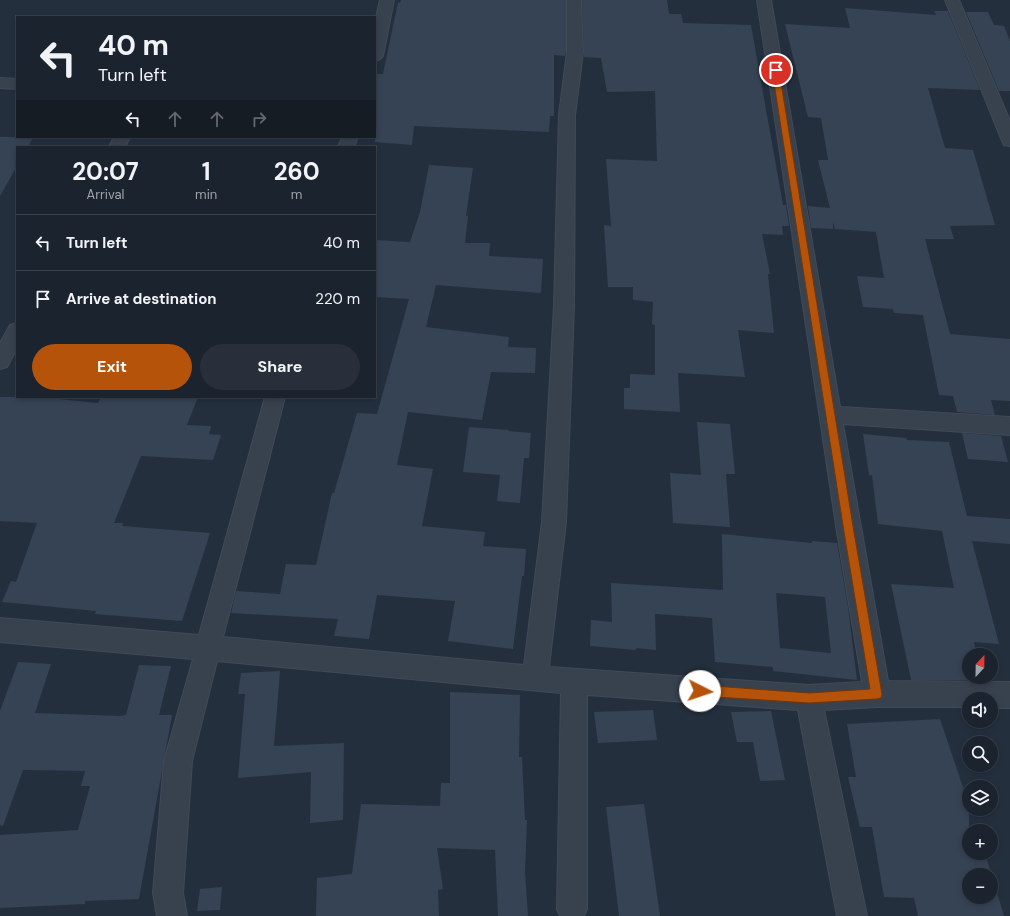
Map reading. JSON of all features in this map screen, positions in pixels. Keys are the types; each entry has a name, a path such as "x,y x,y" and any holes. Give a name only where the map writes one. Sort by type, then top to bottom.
{"street":[{"path":"376,51 387,0"},
{"path":"535,679 554,522 564,306 567,115 575,52 574,0"},
{"path":"764,0 849,532 877,694"},
{"path":"952,0 1010,141"},
{"path":"0,83 16,84"},
{"path":"0,361 16,332"},
{"path":"172,916 168,893 178,761 275,398"},
{"path":"831,415 908,421 1010,426"},
{"path":"0,630 535,679 809,698 877,694 1010,695"},
{"path":"572,909 574,682"},
{"path":"809,698 852,916"}],"building":[{"path":"401,0 566,0 566,52 565,56 554,55 554,116 550,116 549,132 414,126 412,145 375,142 376,74 383,74 398,2 400,3"},
{"path":"582,0 667,0 669,14 681,14 683,23 751,25 783,205 786,205 789,226 782,226 783,235 762,234 770,274 768,274 774,333 738,330 745,377 678,373 680,412 624,409 624,388 630,388 630,374 655,375 655,325 652,324 653,302 633,300 633,287 608,287 604,225 611,226 606,159 657,161 655,91 607,92 601,58 584,57"},
{"path":"845,8 936,15 934,11 948,11 980,90 928,88 945,148 973,150 995,225 950,226 954,239 925,239 950,334 1010,339 1010,401 991,400 995,415 957,412 953,396 939,395 923,315 894,313 893,309 863,307 857,276 884,278 876,232 835,229 833,222 833,229 811,228 808,206 830,208 818,160 828,160 821,118 808,117 785,24 850,28"},
{"path":"966,12 988,12 994,25 1004,26 1010,41 1010,91 999,91"},
{"path":"0,137 32,138 28,146 16,146 16,168 0,196"},
{"path":"429,165 473,168 466,216 468,216 465,243 490,243 489,256 543,259 541,293 436,285 426,327 509,337 508,347 536,348 535,373 491,372 482,420 408,412 397,465 433,469 422,526 485,532 483,546 526,549 524,576 522,576 513,649 448,641 455,601 377,595 369,639 334,636 338,619 231,613 236,591 280,594 286,564 316,565 332,493 334,493 357,413 377,414 409,299 376,297 376,240 410,242 420,212"},
{"path":"0,397 48,398 98,403 100,398 198,398 187,425 211,426 209,434 221,435 213,460 141,456 114,523 123,523 122,526 210,533 182,621 95,614 96,611 2,602 11,581 16,582 37,523 0,521"},
{"path":"697,422 730,424 735,474 726,474 730,527 673,523 670,473 701,475"},
{"path":"469,427 531,433 529,458 524,458 520,503 497,501 500,475 463,472"},
{"path":"962,433 1001,436 1008,462 968,459"},
{"path":"863,434 906,438 907,440 949,442 967,516 1010,519 1010,544 972,541 999,644 974,642 975,648 962,648 962,680 911,680 891,584 954,588 942,531 878,524 872,475 869,475"},
{"path":"722,534 812,543 812,541 837,543 848,607 857,680 773,671 773,667 715,662 712,618 655,614 656,650 636,648 636,650 590,646 591,620 612,622 611,583 723,590","holes":["776,593 825,597 831,653 780,648"]},
{"path":"18,662 51,664 35,713 120,716 126,715 139,665 171,666 159,715 172,715 139,899 85,901 85,904 0,908 0,835 78,830 90,786 81,786 85,771 23,770 3,826 0,825 0,711"},
{"path":"280,671 274,746 344,743 343,820 310,823 311,772 238,778 245,694 238,694 241,673"},
{"path":"450,692 520,695 519,757 522,757 525,820 527,820 525,872 528,916 498,916 495,850 437,848 443,889 438,890 439,916 316,916 317,878 352,874 361,804 440,806 441,783 450,783"},
{"path":"653,710 657,740 598,743 594,712"},
{"path":"771,711 785,780 760,781 753,742 737,742 731,712"},
{"path":"940,719 962,784 962,816 969,816 969,824 962,824 962,860 987,860 990,868 962,868 962,904 998,904 998,896 1004,916 918,916 914,898 884,897 872,827 860,827 848,777 856,777 847,724"},
{"path":"644,804 660,916 619,916 606,807"},
{"path":"222,887 220,910 197,911 200,889"}],"route":[{"path":"700,691 809,698 877,694 849,532 776,70"}]}
